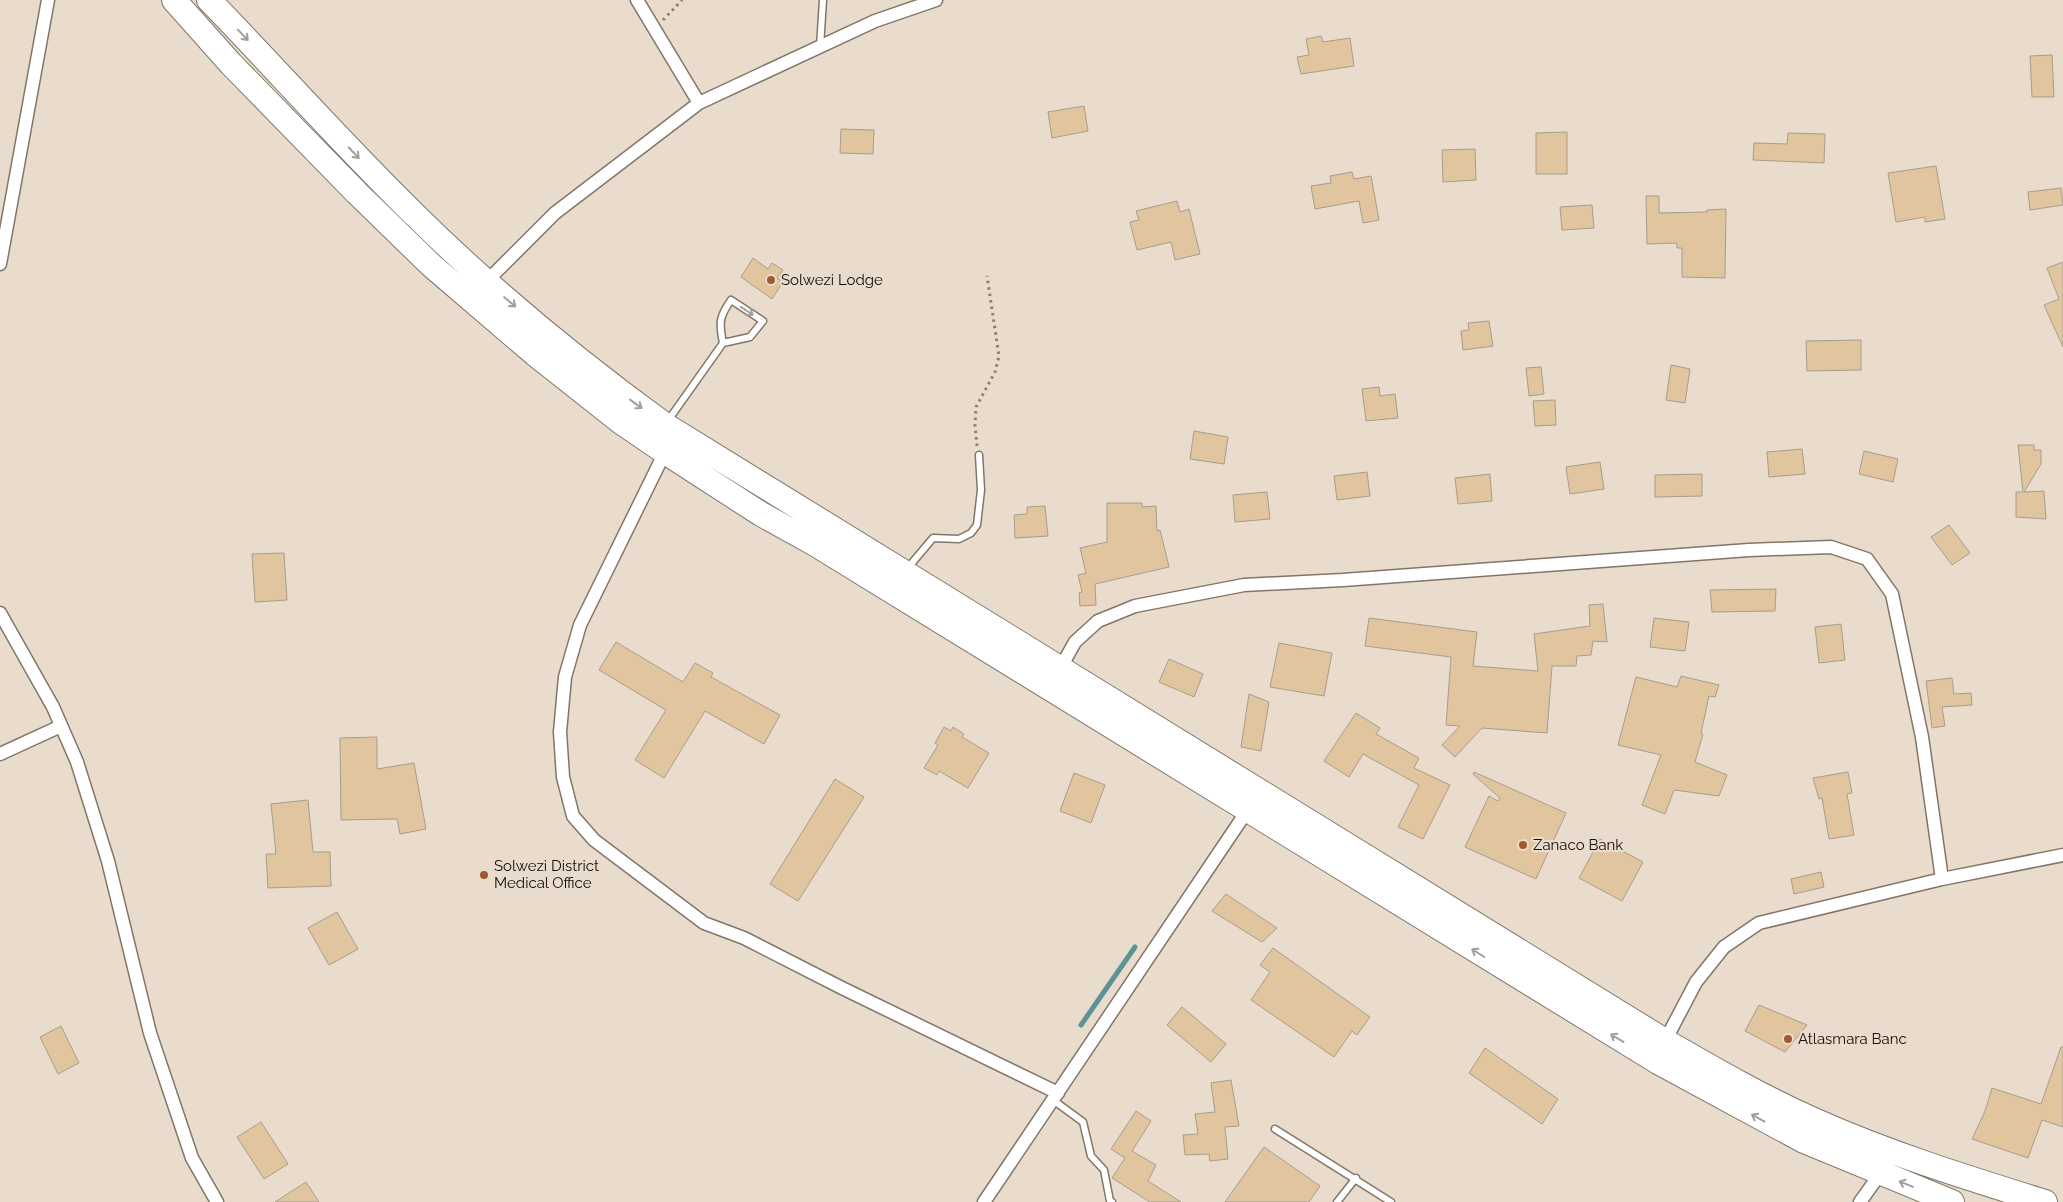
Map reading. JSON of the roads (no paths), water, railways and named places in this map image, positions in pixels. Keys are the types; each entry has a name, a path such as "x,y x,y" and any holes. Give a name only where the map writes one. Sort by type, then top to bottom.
{"highway":[{"path":"174,0 231,64 357,193 431,265 478,291 665,425 897,581 1247,810 1658,1062 1804,1141 1880,1174 1952,1202"},
{"path":"209,0 381,181 478,291 585,394 665,452 761,514 897,581 1061,667 1666,1041 1754,1091 1841,1132 1975,1181 2045,1202"}],"street":[{"path":"0,264 48,0"},
{"path":"637,0 698,102"},
{"path":"478,291 556,213 698,102 875,21 936,0"},
{"path":"665,452 580,625 565,677 560,732 563,777 574,816 594,840 704,923 744,938 842,988 911,1020 1056,1096"},
{"path":"1061,667 1075,642 1098,621 1135,606 1244,585 1343,580 1749,550 1831,548 1867,559 1892,594 1922,737 1942,879"},
{"path":"0,613 61,726 77,762 108,861 150,1033 192,1158 217,1202"},
{"path":"0,754 61,726"},
{"path":"984,1202 1247,810"},
{"path":"1666,1041 1696,982 1724,946 1759,923 1942,879 2063,855"},
{"path":"1860,1202 1880,1174"}],"lane":[{"path":"820,47 823,0"},
{"path":"665,425 723,344 750,337 763,321 731,300 721,314 720,331 723,344"},
{"path":"897,581 933,538 959,538 971,533 978,525 981,490 978,456"},
{"path":"1056,1096 1083,1122 1091,1156 1104,1170 1110,1201 1112,1202"},
{"path":"1275,1129 1295,1143 1356,1178 1391,1202"},
{"path":"1337,1202 1356,1178"}],"waterway":[{"path":"1081,1025 1135,947"}],"place":[{"name":"Solwezi Lodge","path":"771,280"},
{"name":"Zanaco Bank","path":"1523,845"},
{"name":"Solwezi District Medical Office","path":"484,875"},
{"name":"Atlasmara Banc","path":"1788,1039"}]}
